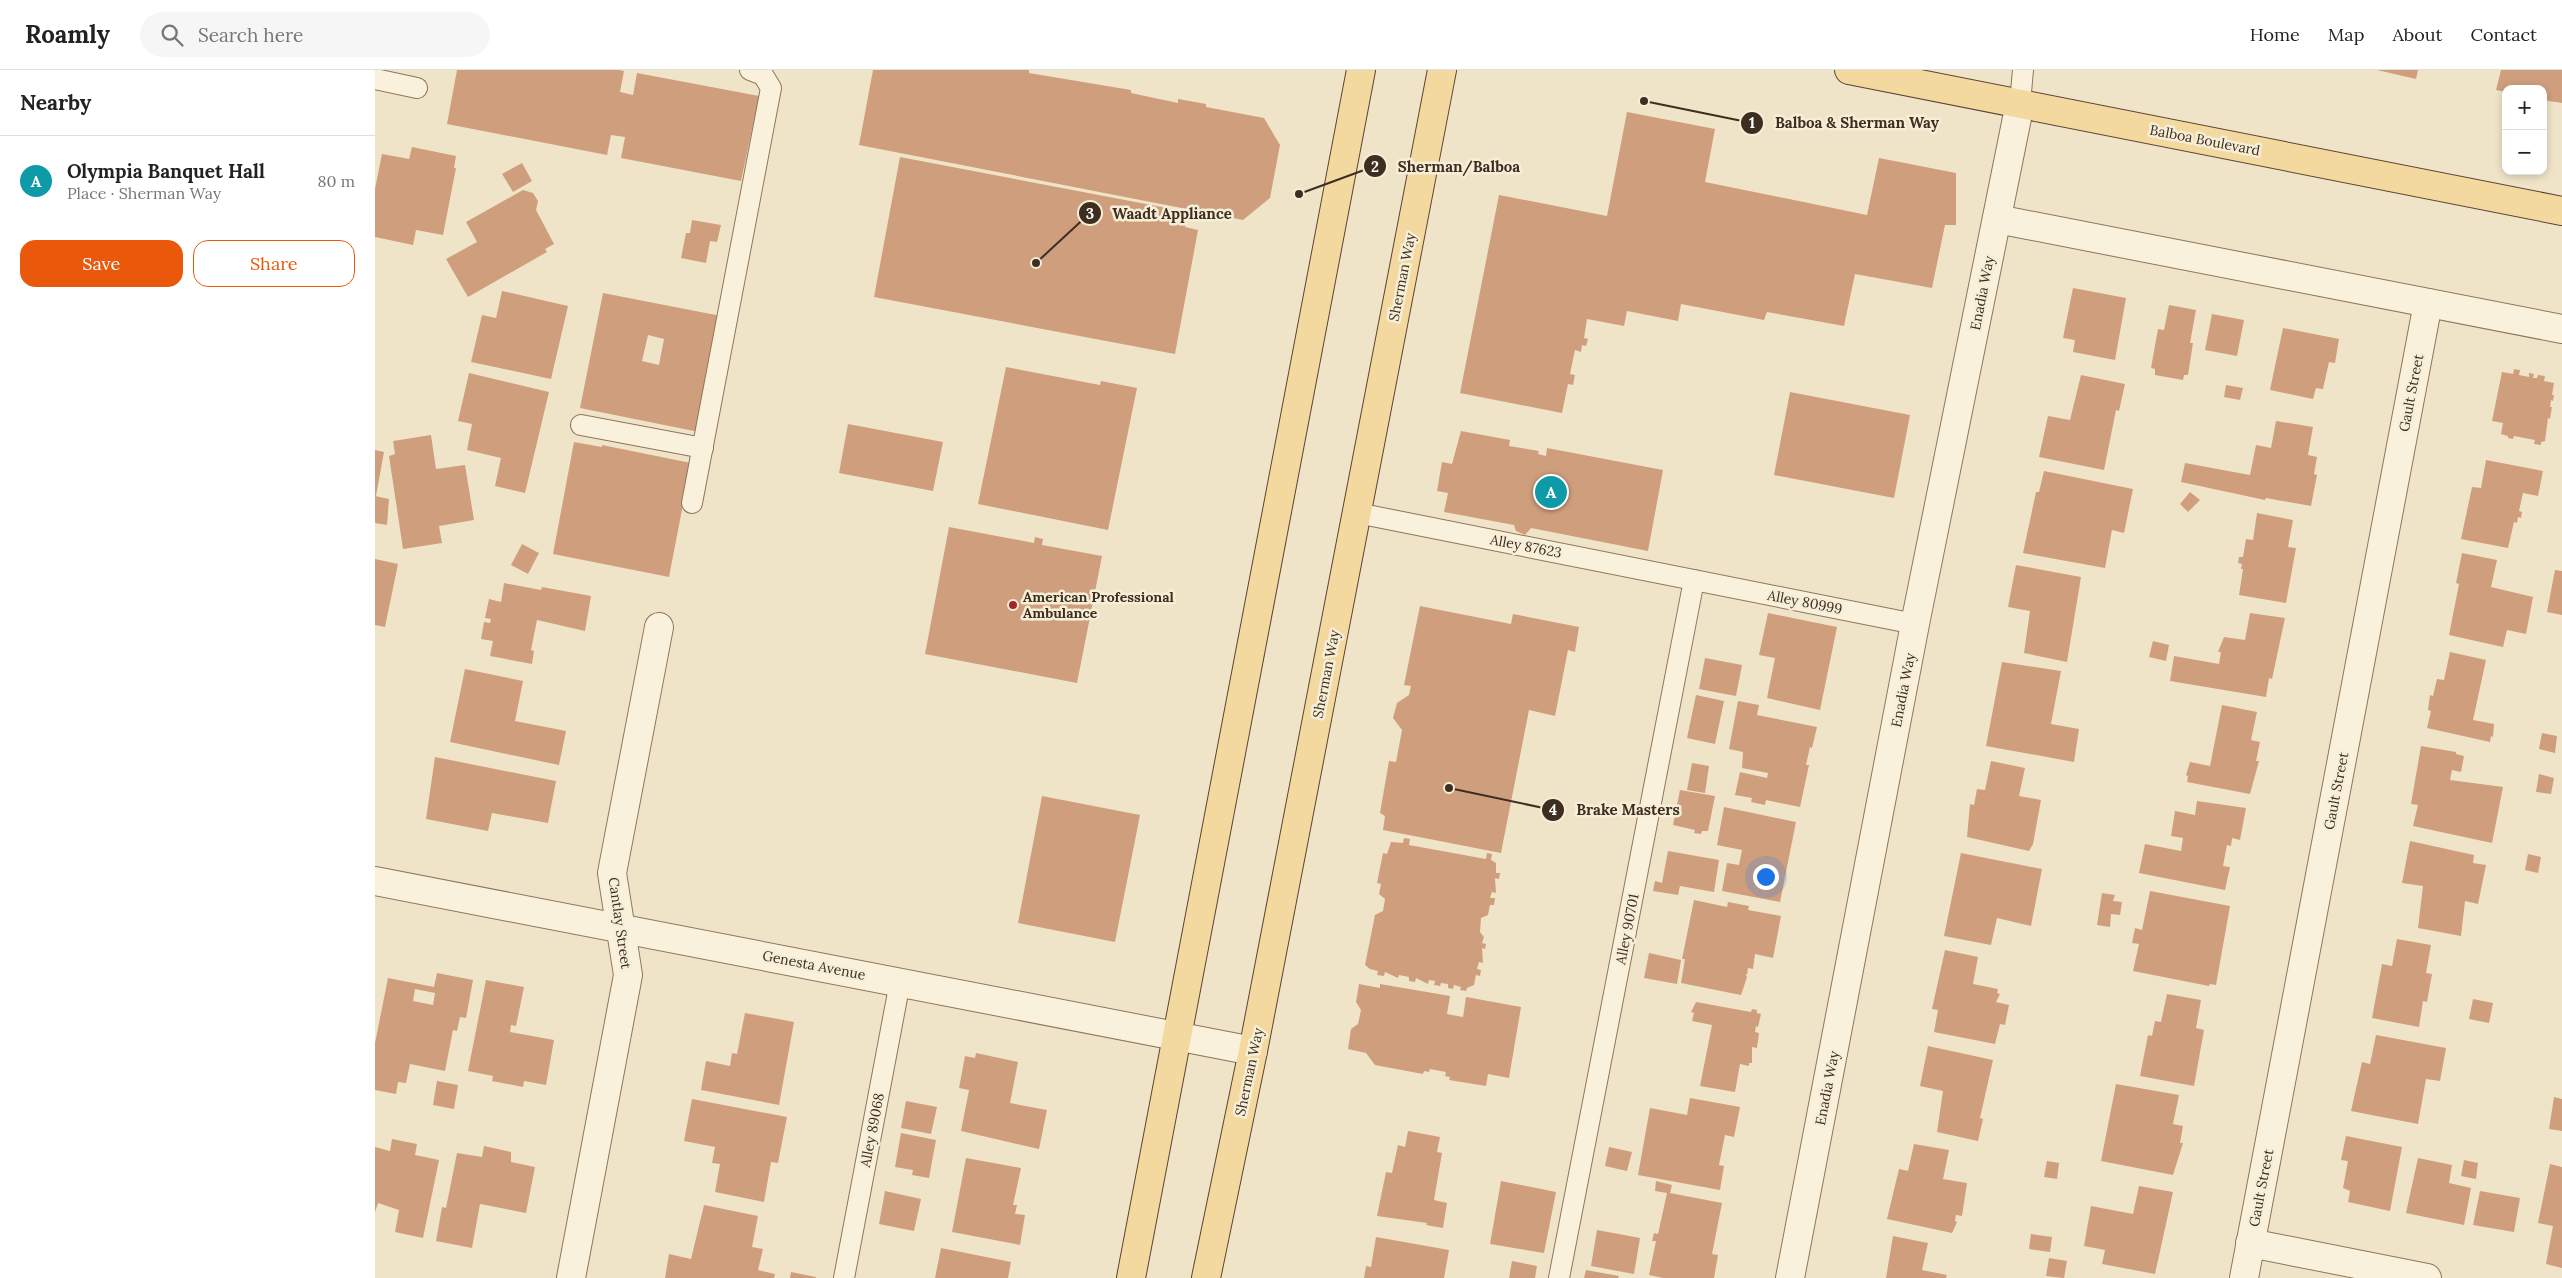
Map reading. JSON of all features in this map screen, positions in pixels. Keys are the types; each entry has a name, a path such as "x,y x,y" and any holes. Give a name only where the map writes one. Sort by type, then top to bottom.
{"main road":[{"path":"1131,1278 1361,70"},
{"name":"Sherman Way","path":"1206,1278 1253,1051 1442,70"},
{"name":"Balboa Boulevard","path":"1849,70 2562,211"}],"street":[{"name":"Enadia Way","path":"1790,1278 1915,624 2020,103"},
{"path":"1997,219 2562,329"},
{"name":"Gault Street","path":"2244,1278 2428,303"},
{"name":"Cantlay Street","path":"571,1278 628,975 612,874 659,627"},
{"name":"Genesta Avenue","path":"375,881 1253,1051"},
{"path":"2250,1244 2427,1278"}],"lane":[{"path":"692,503 771,88 763,74 750,70"},
{"path":"2020,103 2023,70"},
{"path":"375,80 417,88"},
{"path":"581,424 703,448"},
{"name":"Alley 87623","path":"1357,513 1695,580"},
{"name":"Alley 80999","path":"1695,580 1915,624"},
{"name":"Alley 90701","path":"1559,1278 1695,580"},
{"name":"Alley 89068","path":"844,1278 900,982"}],"building":[{"path":"457,70 619,70 624,71 620,92 633,95 637,73 759,96 741,181 621,158 625,137 611,135 607,155 447,124"},
{"path":"873,70 1029,70 1029,73 1131,90 1131,93 1178,103 1178,99 1206,104 1206,107 1264,118 1280,145 1270,198 1243,220 859,145"},
{"path":"2377,70 2418,70 2416,79"},
{"path":"2501,70 2562,70 2562,103 2547,101 2547,85 2502,85 2502,91 2496,90"},
{"path":"1627,112 1715,129 1705,182 1867,215 1879,158 1956,173 1956,225 1945,225 1932,288 1855,274 1844,326 1767,312 1764,320 1681,304 1678,321 1627,311 1624,326 1587,319 1584,338 1588,339 1586,346 1582,345 1581,352 1575,350 1570,374 1575,375 1573,385 1568,384 1562,413 1460,393 1499,195 1607,216"},
{"path":"412,147 456,156 454,168 456,168 443,235 416,230 413,245 375,237 375,189 382,154 409,159"},
{"path":"900,157 1188,212 1185,227 1198,230 1175,354 874,297"},
{"path":"522,163 532,181 513,192 502,174"},
{"path":"523,190 533,193 538,201 536,210 554,244 545,249 547,252 468,297 446,259 477,242 466,222"},
{"path":"692,220 721,225 717,242 710,241 706,263 681,258 686,233 690,233"},
{"path":"2073,288 2126,298 2115,360 2073,352 2075,340 2063,338"},
{"path":"502,291 568,306 551,379 471,362 482,315 496,318"},
{"path":"603,293 721,316 699,432 580,408","holes":["648,335 664,339 659,365 642,361"]},
{"path":"2169,305 2196,310 2190,343 2193,343 2188,375 2184,375 2183,380 2155,375 2155,369 2151,368 2158,329 2164,330"},
{"path":"2212,314 2244,320 2237,356 2205,350"},
{"path":"2283,328 2339,339 2335,363 2329,362 2323,389 2316,388 2313,399 2270,390"},
{"path":"1006,367 1100,385 1101,381 1137,388 1108,530 978,504"},
{"path":"2514,369 2520,370 2519,375 2529,377 2529,373 2534,374 2533,378 2537,378 2538,375 2545,376 2544,381 2554,383 2550,419 2548,418 2545,441 2541,442 2541,445 2534,444 2535,440 2514,436 2513,439 2508,438 2508,436 2501,434 2503,423 2492,421 2502,372 2513,374"},
{"path":"469,373 549,392 525,493 495,486 501,458 467,450 472,424 458,421"},
{"path":"2081,375 2125,384 2119,411 2116,410 2104,470 2039,457 2048,416 2070,420"},
{"path":"2226,385 2243,388 2240,400 2224,397"},
{"path":"1790,392 1910,415 1894,498 1774,475"},
{"path":"2276,421 2313,427 2308,455 2317,457 2314,474 2317,475 2311,506 2266,498 2265,500 2181,482 2185,463 2250,475 2256,445 2271,448"},
{"path":"848,424 943,442 933,491 839,473"},
{"path":"1461,431 1510,440 1509,446 1539,451 1538,454 1546,456 1547,448 1663,470 1648,551 1531,528 1525,535 1516,531 1514,525 1444,512 1448,493 1437,491 1442,462 1452,464"},
{"path":"431,435 436,469 465,465 474,520 439,526 442,543 403,549 389,456 395,454 393,441"},
{"path":"574,442 602,447 602,445 691,463 669,577 553,554"},
{"path":"375,450 384,452 376,496 375,496"},
{"path":"2486,460 2543,471 2538,496 2523,493 2519,511 2522,512 2521,518 2518,517 2517,523 2514,522 2508,548 2461,539 2472,487 2481,488"},
{"path":"2044,471 2133,489 2124,533 2112,530 2105,568 2023,553 2036,492 2039,492"},
{"path":"2190,492 2200,500 2188,512 2180,504"},
{"path":"375,496 389,499 387,525 375,523"},
{"path":"2257,513 2293,520 2288,547 2296,548 2286,603 2239,595 2243,569 2241,569 2242,564 2238,563 2239,557 2243,557 2246,539 2253,540"},
{"name":"American Professional Ambulance","path":"949,527 1034,543 1035,537 1043,539 1042,545 1102,556 1077,683 925,654"},
{"path":"522,544 539,553 528,574 511,565"},
{"path":"2462,553 2497,560 2491,587 2533,597 2526,634 2507,630 2503,647 2449,635 2459,584 2456,583"},
{"path":"375,559 398,564 385,627 375,625"},
{"path":"2016,565 2081,577 2067,662 2024,653 2030,611 2008,607"},
{"path":"2555,570 2562,571 2562,615 2547,612"},
{"path":"504,583 541,590 542,587 591,596 585,631 537,620 531,650 534,651 532,664 490,656 493,641 481,639 484,622 490,623 491,619 485,618 489,599 501,602"},
{"path":"1420,606 1511,624 1513,614 1579,627 1575,652 1568,650 1555,716 1529,710 1501,853 1383,830 1385,816 1380,813 1389,761 1396,762 1402,730 1393,718 1397,703 1409,695 1411,686 1404,685"},
{"path":"1768,613 1837,627 1820,710 1767,698 1775,658 1759,655"},
{"path":"2250,613 2285,618 2272,679 2269,678 2266,697 2170,681 2174,656 2219,664 2221,652 2218,652 2224,637 2245,640"},
{"path":"2153,641 2169,645 2166,661 2149,657"},
{"path":"2450,652 2486,660 2473,720 2494,724 2493,737 2491,736 2490,742 2427,728 2431,711 2428,710 2430,695 2433,696 2437,679 2444,680"},
{"path":"1705,658 1742,665 1736,696 1699,689"},
{"path":"2002,662 2061,671 2051,724 2079,729 2074,762 1986,746"},
{"path":"465,669 523,681 515,721 566,731 559,765 450,742"},
{"path":"1696,695 1724,701 1715,744 1687,738"},
{"path":"1738,701 1759,705 1757,715 1817,727 1806,765 1809,765 1800,807 1766,800 1765,805 1751,802 1752,798 1735,795 1740,772 1767,778 1768,773 1742,768 1743,752 1729,749"},
{"path":"2222,705 2257,712 2251,740 2260,742 2256,761 2259,761 2250,794 2187,782 2188,776 2186,775 2190,762 2210,766"},
{"path":"2542,733 2557,736 2555,753 2539,749"},
{"path":"2421,746 2456,752 2456,754 2464,756 2461,772 2452,770 2450,780 2503,787 2492,843 2413,826 2418,805 2411,804"},
{"path":"435,757 556,781 548,823 492,813 488,831 426,819"},
{"path":"1991,761 2025,768 2019,796 2041,800 2033,844 2029,851 1967,837 1970,804 1974,805 1977,789 1985,790"},
{"path":"1692,763 1709,766 1705,793 1687,790"},
{"path":"2539,774 2554,778 2551,794 2536,792"},
{"path":"1680,790 1715,796 1708,831 1702,831 1701,834 1694,833 1695,830 1673,825"},
{"path":"1042,796 1140,815 1115,942 1018,923"},
{"path":"2197,801 2246,808 2240,840 2232,838 2231,846 2227,845 2223,866 2230,867 2225,890 2139,873 2145,844 2181,851 2183,838 2171,836 2175,811 2195,815"},
{"path":"1724,807 1796,822 1780,902 1722,891 1727,863 1739,865 1742,850 1717,845"},
{"path":"1404,838 1410,839 1409,845 1486,859 1487,853 1492,854 1491,860 1496,863 1496,873 1500,873 1499,879 1495,878 1496,893 1492,892 1490,898 1495,898 1494,905 1490,905 1488,915 1481,918 1480,932 1484,937 1482,943 1486,944 1485,949 1482,948 1483,963 1479,962 1477,969 1481,970 1480,976 1476,975 1474,985 1467,988 1466,991 1460,990 1461,987 1454,985 1453,989 1448,988 1448,984 1434,985 1435,981 1429,980 1428,984 1416,978 1415,982 1409,981 1409,977 1399,975 1398,978 1385,972 1384,976 1377,975 1378,971 1370,969 1365,965 1375,915 1383,911 1385,899 1379,894 1381,884 1377,883 1383,853 1387,854 1391,842 1403,843"},
{"path":"2410,841 2474,855 2473,863 2486,865 2478,904 2465,901 2461,936 2418,928 2423,886 2402,883"},
{"path":"1668,851 1719,860 1714,892 1680,886 1678,895 1653,891 1655,881 1662,883"},
{"path":"1961,853 2042,869 2031,926 1997,918 1991,945 1944,936"},
{"path":"2528,854 2541,857 2538,873 2525,870"},
{"path":"2150,891 2230,906 2216,985 2210,984 2209,986 2133,971 2139,944 2132,943 2135,928 2142,930"},
{"path":"2102,893 2115,895 2113,901 2122,902 2120,915 2111,914 2110,927 2097,925"},
{"path":"1694,900 1727,907 1728,902 1749,906 1748,910 1781,916 1773,958 1755,954 1753,969 1748,968 1747,975 1745,974 1747,977 1741,995 1681,983 1685,959 1682,959"},
{"path":"2397,939 2431,945 2426,973 2432,974 2427,1002 2423,1001 2419,1027 2372,1018 2382,964 2392,966"},
{"path":"1945,950 1978,957 1973,984 1998,989 1997,993 2000,994 1996,1002 2009,1005 2005,1025 2000,1024 1995,1044 1934,1032 1938,1010 1932,1009"},
{"path":"1649,953 1681,960 1677,984 1644,978"},
{"path":"437,973 473,980 466,1018 460,1017 457,1031 453,1030 445,1071 410,1064 406,1083 398,1082 396,1094 375,1090 375,1043 388,978 434,987","holes":["415,989 435,993 433,1005 413,1001"]},
{"path":"486,980 524,987 516,1026 511,1025 510,1032 554,1040 546,1085 524,1081 523,1087 492,1081 493,1076 468,1071"},
{"path":"1359,984 1380,988 1380,984 1450,996 1447,1014 1463,1017 1466,997 1521,1007 1509,1078 1488,1074 1486,1086 1449,1080 1450,1077 1445,1076 1446,1072 1430,1069 1429,1072 1424,1071 1423,1074 1375,1065 1366,1053 1348,1049 1351,1029 1358,1024 1361,1010 1356,1002"},
{"path":"2167,994 2201,1000 2196,1028 2204,1030 2194,1086 2140,1076 2148,1035 2152,1036 2155,1021 2161,1022"},
{"path":"2473,999 2493,1003 2489,1023 2469,1019"},
{"path":"1696,1002 1751,1012 1752,1009 1757,1010 1757,1013 1761,1014 1755,1032 1759,1033 1757,1048 1752,1047 1752,1063 1749,1063 1749,1066 1740,1064 1735,1092 1700,1086 1712,1025 1692,1021 1694,1013 1691,1012"},
{"path":"745,1013 794,1022 779,1105 701,1090 706,1061 730,1066 732,1053 737,1054"},
{"path":"2376,1035 2446,1048 2440,1081 2426,1079 2418,1124 2351,1111 2362,1062 2370,1064"},
{"path":"1928,1046 1993,1060 1980,1118 1983,1119 1978,1141 1937,1132 1943,1091 1920,1086"},
{"path":"976,1053 1018,1062 1010,1103 1047,1110 1039,1149 961,1131 969,1090 959,1088 965,1056 975,1058"},
{"path":"437,1081 458,1085 454,1109 433,1105"},
{"path":"2116,1084 2179,1095 2173,1124 2183,1126 2180,1143 2183,1143 2173,1175 2101,1161"},
{"path":"2554,1097 2562,1099 2562,1131 2549,1129"},
{"path":"1690,1098 1740,1107 1734,1137 1725,1135 1719,1165 1724,1166 1720,1190 1638,1175 1650,1108 1687,1115"},
{"path":"692,1099 787,1117 778,1163 771,1162 764,1202 715,1192 720,1164 712,1163 715,1147 684,1141"},
{"path":"906,1101 937,1107 931,1134 901,1128"},
{"path":"1408,1131 1440,1137 1437,1152 1442,1153 1434,1200 1447,1203 1443,1228 1426,1225 1427,1223 1377,1216 1386,1172 1392,1173 1398,1145 1405,1147"},
{"path":"901,1133 936,1140 929,1178 912,1175 913,1170 895,1167"},
{"path":"2346,1136 2402,1147 2390,1211 2348,1202 2350,1191 2343,1188 2348,1161 2341,1160"},
{"path":"392,1139 417,1144 415,1155 439,1160 423,1238 395,1232 399,1210 378,1203 375,1212 375,1147 390,1151"},
{"path":"1914,1144 1949,1150 1943,1179 1967,1183 1962,1216 1956,1215 1955,1221 1957,1222 1952,1233 1887,1219 1899,1169 1908,1171"},
{"path":"484,1146 511,1152 511,1162 535,1167 526,1213 480,1204 472,1248 436,1241 442,1207 446,1208 457,1153 482,1157"},
{"path":"1609,1147 1632,1152 1627,1171 1605,1166"},
{"path":"966,1158 1021,1168 1013,1205 1017,1205 1015,1214 1025,1215 1020,1245 952,1232"},
{"path":"2418,1158 2452,1165 2449,1183 2471,1188 2464,1225 2406,1213"},
{"path":"2464,1160 2478,1163 2476,1179 2461,1176"},
{"path":"2047,1161 2059,1163 2057,1179 2044,1177"},
{"path":"2550,1164 2562,1167 2562,1268 2546,1264 2553,1226 2538,1223"},
{"path":"1501,1181 1556,1192 1544,1253 1490,1244"},
{"path":"1656,1181 1672,1185 1670,1193 1722,1203 1712,1254 1718,1255 1714,1278 1663,1278 1649,1275 1656,1241 1652,1241 1654,1233 1658,1234 1667,1193 1655,1191"},
{"path":"2139,1186 2173,1192 2155,1274 2102,1264 2105,1250 2084,1246 2091,1206 2133,1214"},
{"path":"885,1191 921,1199 914,1231 879,1224"},
{"path":"2480,1191 2520,1198 2514,1232 2473,1225"},
{"path":"704,1205 758,1216 752,1247 763,1249 758,1270 775,1274 774,1278 665,1278 669,1254 691,1259"},
{"path":"1597,1230 1640,1238 1634,1274 1591,1266"},
{"path":"2031,1234 2052,1237 2050,1252 2029,1249"},
{"path":"1893,1236 1928,1243 1922,1270 1947,1275 1946,1278 1886,1278"},
{"path":"1376,1237 1449,1250 1444,1278 1364,1278 1366,1266 1371,1267"},
{"path":"941,1248 1011,1262 1008,1278 935,1278"},
{"path":"2049,1258 2067,1261 2064,1278 2046,1276"},
{"path":"1512,1261 1537,1266 1535,1278 1509,1278"},
{"path":"1586,1270 1619,1276 1618,1278 1584,1278"},
{"path":"791,1272 816,1277 816,1278 790,1278"}],"place":[{"name":"Balboa & Sherman Way","path":"1644,101"},
{"name":"Sherman/Balboa","path":"1299,194"},
{"name":"Waadt Appliance","path":"1036,263"},
{"name":"Olympia Banquet Hall","path":"1551,492"},
{"name":"American Professional Ambulance","path":"1013,605"},
{"name":"Brake Masters","path":"1449,788"}]}
